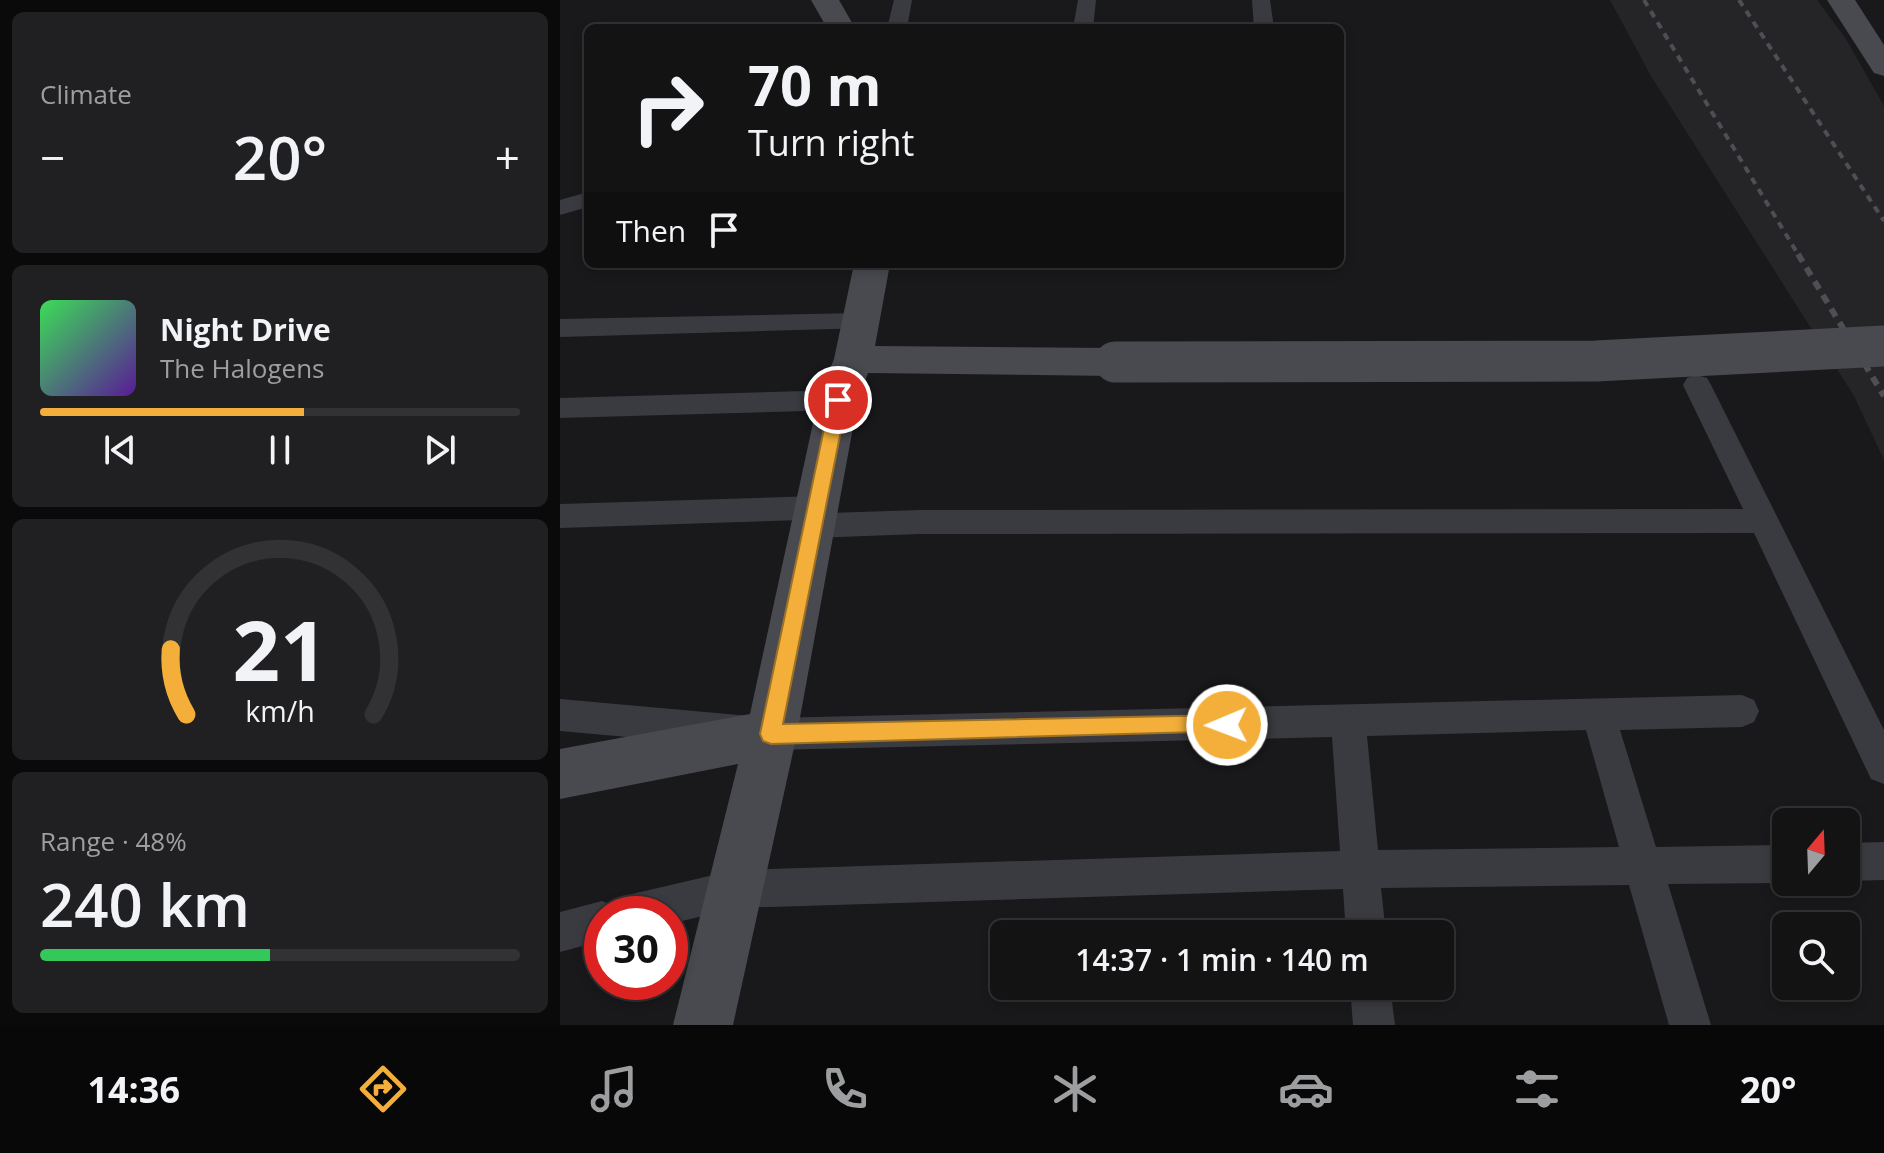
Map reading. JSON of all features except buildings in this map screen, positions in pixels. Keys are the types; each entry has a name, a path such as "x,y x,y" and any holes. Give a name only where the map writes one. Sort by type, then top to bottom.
{"street":[{"path":"825,0 839,24"},
{"path":"898,24 903,0"},
{"path":"1084,24 1087,0"},
{"path":"1261,0 1264,24"},
{"path":"1841,0 1884,67"},
{"path":"560,208 584,200"},
{"path":"703,1025 771,734 815,517 871,268"},
{"path":"560,328 850,360 1530,363 1728,359 1884,346"},
{"path":"560,408 850,360"},
{"path":"1697,385 1884,767"},
{"path":"560,516 815,517 919,522 1764,521"},
{"path":"560,715 771,734 1599,717 1742,711"},
{"path":"1599,717 1641,868 1690,1025"},
{"path":"1348,722 1365,920"},
{"path":"560,774 771,734"},
{"path":"1860,862 1884,861"},
{"path":"688,900 735,889 1361,869 1772,864"},
{"path":"560,932 584,926"},
{"path":"1371,1000 1374,1025"}],"shaded area":[{"path":"1610,0 1817,0 1846,39 1884,106 1884,460 1854,396 1651,76"}],"railway":[{"path":"1644,0 1799,256"},
{"path":"1739,0 1884,221"},
{"path":"1798,254 1884,396"}],"route":[{"path":"838,400 771,734 1227,725"}]}
